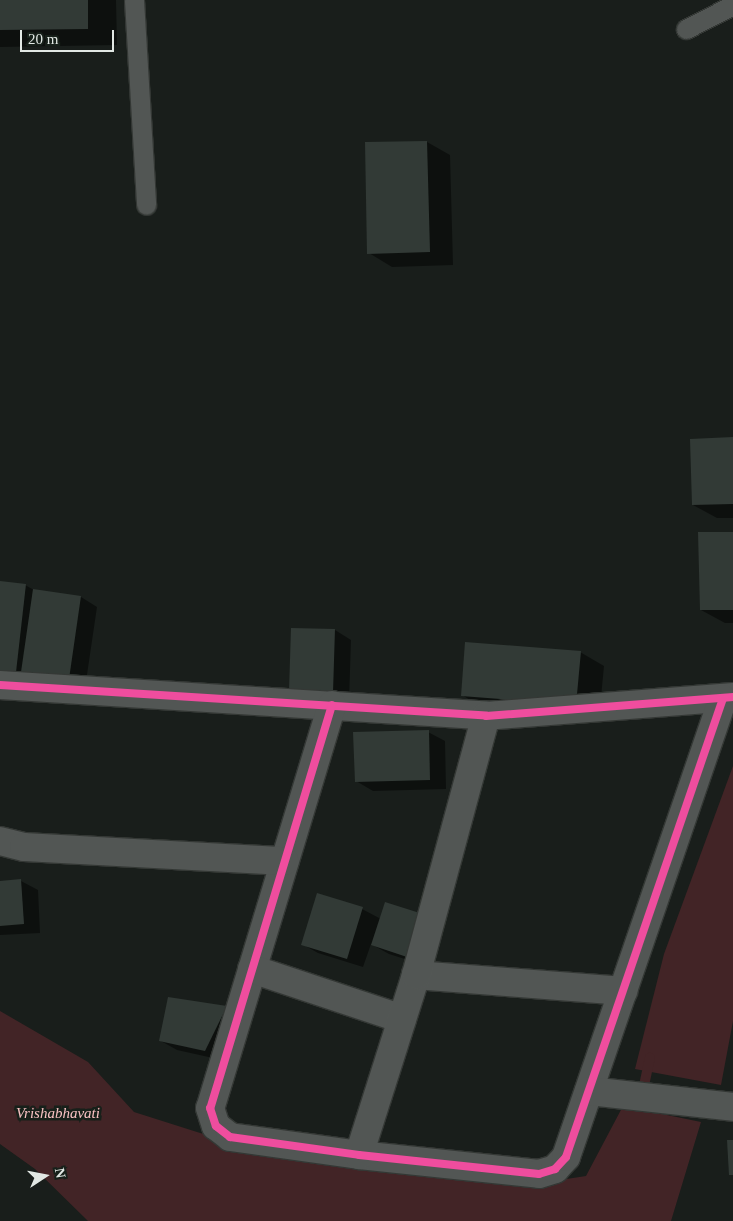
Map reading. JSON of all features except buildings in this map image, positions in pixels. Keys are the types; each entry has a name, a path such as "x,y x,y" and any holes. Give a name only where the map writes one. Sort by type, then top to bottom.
{"street":[{"path":"0,685 332,705 486,716 728,698 566,1157 555,1170 539,1174 360,1155 230,1137 216,1126 210,1108 332,705"},
{"path":"360,1155 416,976 486,716"},
{"path":"0,842 24,847 285,861"},
{"path":"252,969 402,1019"},
{"path":"416,976 623,991"},
{"path":"589,1091 733,1107"}],"lane":[{"path":"134,0 146,205"},
{"path":"686,29 733,5"}],"water":[{"path":"733,766 733,1021 721,1085 635,1069 664,954"},
{"name":"Vrishabhavati","path":"0,1011 88,1062 134,1112 276,1157 521,1186 586,1176 623,1106 701,1122 671,1221 88,1221 35,1169 0,1144"}],"waterway":[{"path":"642,1095 650,1058"}],"cycle path":[{"path":"0,685 486,716 733,697"},
{"path":"332,705 210,1108 216,1126 230,1137 359,1155 539,1174 555,1169 566,1157 723,699"}]}
